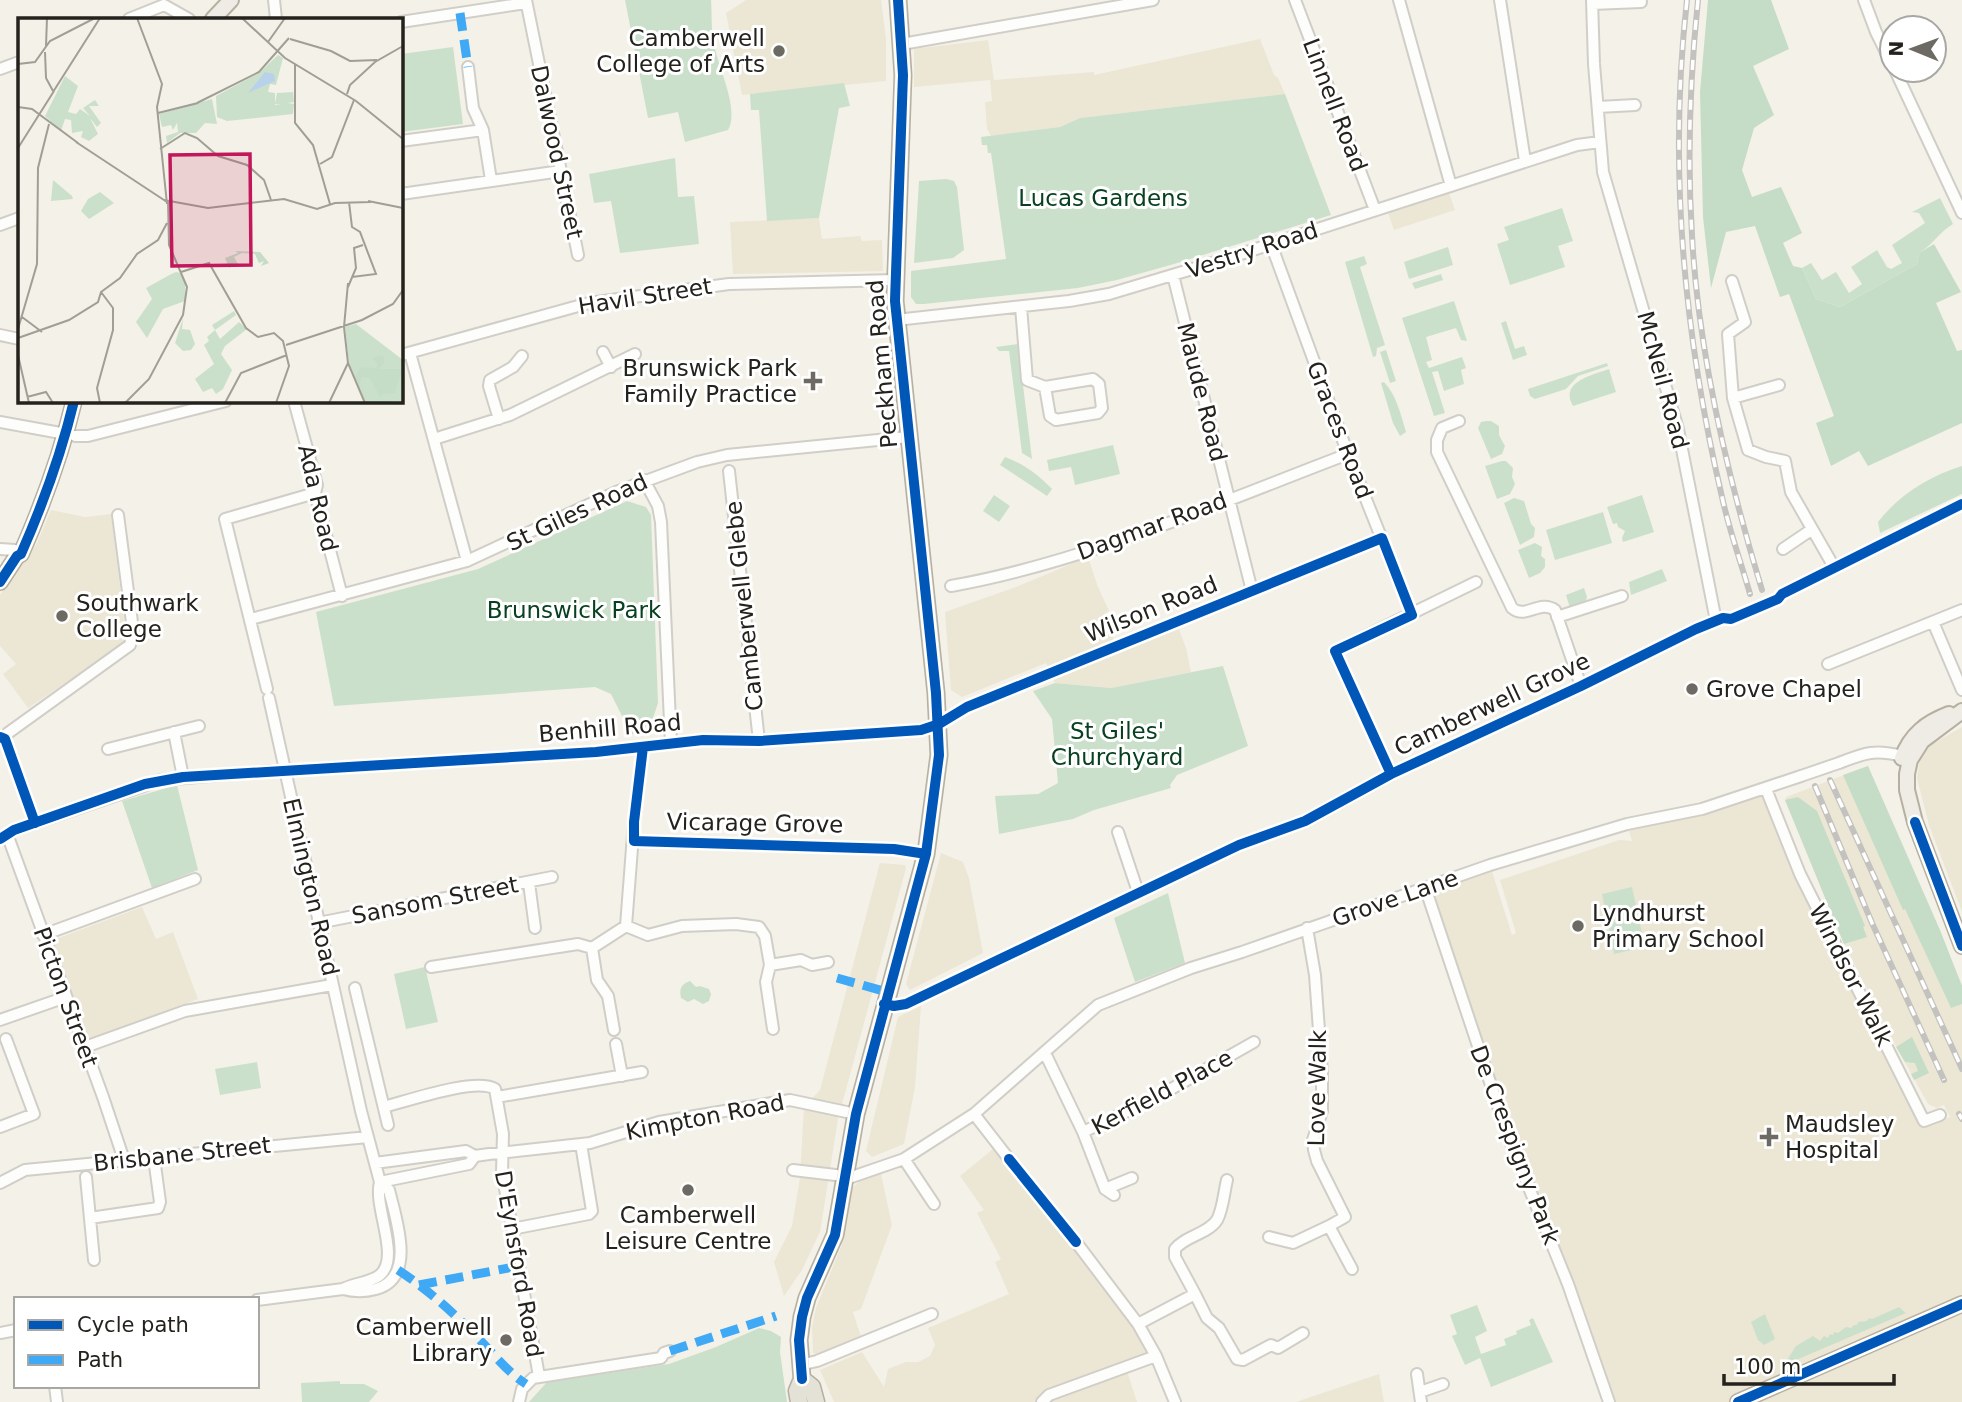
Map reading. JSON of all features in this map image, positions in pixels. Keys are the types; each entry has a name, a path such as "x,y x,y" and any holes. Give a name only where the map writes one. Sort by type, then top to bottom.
{"highway":[{"name":"Peckham Road","path":"799,1402 797,1391 801,1372 799,1340 802,1317 807,1298 835,1235 856,1114 926,854 937,780 939,724 896,320 895,280 902,112 902,44 898,0"},
{"path":"801,1372 812,1387 816,1402"}],"main road":[{"path":"214,18 231,0"},
{"path":"0,582 14,550 43,505 71,435 75,402"},
{"path":"1962,711 1930,722 1915,734 1899,774 1900,792 1915,822 1962,946"},
{"path":"1738,1402 1962,1304"}],"street":[{"path":"274,0 276,18"},
{"path":"902,44 1153,0"},
{"name":"Linnell Road","path":"1296,0 1375,210"},
{"path":"1399,0 1451,186"},
{"path":"1500,0 1525,161"},
{"path":"1864,0 1878,36"},
{"path":"402,22 526,2"},
{"name":"Dalwood Street","path":"526,2 578,255"},
{"path":"1592,2 1642,2"},
{"name":"McNeil Road","path":"1592,2 1600,142 1606,189 1642,300 1678,429 1716,621"},
{"path":"131,18 163,3 187,18"},
{"path":"0,69 18,62"},
{"path":"468,67 473,108 483,130 491,180"},
{"path":"1902,84 1962,213"},
{"path":"1598,107 1635,105"},
{"path":"402,141 483,130"},
{"name":"Vestry Road","path":"896,320 1091,298 1173,275 1577,145 1600,142"},
{"path":"402,194 561,171"},
{"path":"0,225 18,218"},
{"name":"Graces Road","path":"1271,244 1348,454 1412,615"},
{"name":"Maude Road","path":"1173,275 1252,591"},
{"name":"Havil Street","path":"405,354 589,303 729,284 895,280"},
{"path":"1732,281 1751,321 1728,334 1733,398 1748,450 1785,461 1791,492 1834,567"},
{"path":"1021,307 1027,380 1045,387 1093,379 1099,384 1102,408 1098,413 1056,420 1050,416 1045,387"},
{"path":"0,335 18,339"},
{"path":"603,352 611,367"},
{"path":"405,354 434,439 467,561"},
{"path":"434,439 499,419 635,355"},
{"path":"499,419 489,386 490,380 513,367 522,356"},
{"path":"1733,398 1779,385"},
{"path":"0,422 88,436 222,402"},
{"name":"Ada Road","path":"294,402 317,485 315,493 342,596"},
{"path":"1459,421 1442,428 1437,440 1437,452 1512,608 1523,613 1542,606 1555,610 1580,686"},
{"name":"St Giles Road","path":"251,619 467,561 644,480 717,457 908,438"},
{"name":"Dagmar Road","path":"951,586 1034,567 1128,536 1348,454"},
{"name":"Camberwell Glebe","path":"729,471 759,741"},
{"path":"644,480 658,506 661,522 671,744"},
{"name":"Elmington Road","path":"315,493 225,519 251,619 332,985 380,1182 377,1192 387,1245 385,1267 375,1278 343,1289"},
{"name":"Camberwell Grove","path":"884,1004 906,1004 1138,891 1239,845 1305,821 1391,774 1716,621 1731,619 1778,599 1782,594 1834,567 1962,504"},
{"path":"35,823 3,738 130,645 133,630 118,515"},
{"path":"1783,549 1811,530"},
{"name":"Wilson Road","path":"939,724 967,707 1381,538"},
{"path":"1391,774 1335,651 1476,582"},
{"path":"1558,617 1622,596"},
{"path":"1828,664 1962,610"},
{"path":"1933,622 1962,690"},
{"name":"Benhill Road","path":"312,769 583,753 703,740 759,741 921,730 939,724"},
{"path":"108,750 199,726"},
{"path":"174,732 183,777"},
{"name":"Vicarage Grove","path":"626,926 643,747"},
{"name":"Grove Lane","path":"843,1178 904,1159 974,1114 1098,1005 1180,972 1570,840 1627,824 1703,809 1870,751 1883,751 1906,758"},
{"path":"3,837 145,784 183,777 284,770"},
{"name":"Windsor Walk","path":"1766,789 1800,874 1924,1121 1940,1115"},
{"path":"1118,832 1138,891"},
{"name":"Picton Street","path":"3,837 85,1047 124,1160"},
{"name":"Vicarage Grove","path":"634,841 894,849 926,854"},
{"name":"Sansom Street","path":"318,923 552,877"},
{"path":"43,935 195,879"},
{"path":"529,883 536,928"},
{"name":"De Crespigny Park","path":"1425,887 1508,1136 1568,1284 1609,1402"},
{"path":"431,967 578,944 592,948 626,926 649,935 682,926 736,923 759,926 765,936 770,965 766,982 773,1030"},
{"name":"Love Walk","path":"1307,928 1315,975 1321,1072 1322,1111 1313,1140 1314,1150 1345,1217 1329,1226"},
{"path":"592,948 597,980 608,996 614,1030"},
{"path":"770,965 801,960 812,965 828,962"},
{"path":"85,1047 185,1011 332,985"},
{"path":"355,988 388,1125"},
{"path":"0,1020 66,997"},
{"path":"0,1127 34,1114 6,1039"},
{"name":"Kerfield Place","path":"1132,1178 1110,1192 1083,1132 1157,1097 1254,1042"},
{"path":"616,1044 622,1076"},
{"path":"1045,1053 1083,1132"},
{"path":"384,1107 425,1094 480,1086 493,1087 498,1097 642,1072"},
{"name":"D'Eynsford Road","path":"498,1097 503,1134 502,1172 539,1376"},
{"name":"Kimpton Road","path":"375,1163 466,1151 475,1156 590,1143 659,1122 790,1100 856,1114"},
{"path":"974,1114 1009,1159"},
{"name":"Brisbane Street","path":"0,1181 25,1170 368,1137"},
{"path":"512,1229 589,1214 592,1210 581,1144"},
{"name":"Kimpton Road","path":"380,1182 469,1164 475,1156"},
{"path":"90,1218 158,1208 160,1202 154,1157"},
{"path":"904,1159 934,1204"},
{"path":"793,1170 843,1178"},
{"path":"86,1177 94,1259"},
{"path":"1227,1180 1217,1220 1178,1244 1175,1257 1207,1318 1219,1328 1237,1359 1243,1360 1271,1345 1278,1348 1303,1333"},
{"name":"Elmington Road","path":"343,1289 359,1292 380,1288 391,1282 398,1270 400,1252 390,1190 380,1182"},
{"path":"1269,1237 1293,1244 1329,1226 1352,1269"},
{"path":"1076,1242 1139,1324 1175,1402"},
{"path":"259,1300 343,1289"},
{"path":"1139,1324 1195,1294"},
{"path":"801,1372 817,1361 932,1314"},
{"path":"519,1402 526,1384 539,1376 661,1358 664,1353 670,1351"},
{"path":"1042,1402 1049,1395 1156,1356"},
{"path":"1417,1374 1421,1397 1443,1384"}],"shaded area":[{"name":"Camberwell College of Arts","path":"746,0 881,0 886,38 886,81 742,95 726,13"},
{"path":"1260,39 1274,75 1285,94 1080,118 1060,127 991,136 987,129 985,102 992,101 990,80 914,87 914,49 988,40 994,80 1094,72 1094,75"},
{"path":"1449,193 1455,210 1394,230 1388,213"},
{"path":"819,218 822,239 860,236 862,241 882,240 883,271 733,274 730,222"},
{"name":"Southwark College","path":"51,510 85,517 111,514 126,636 125,643 28,708 3,674 16,664 0,646 0,595 37,543"},
{"path":"1088,557 1109,611 1104,614 1116,645 1176,621 1191,672 1111,688 1055,683 1046,663 962,697 951,690 945,612 1016,587"},
{"path":"1962,727 1962,912 1929,825 1917,778 1920,760 1930,745"},
{"path":"1868,766 1962,985 1962,1402 1608,1402 1425,887 1490,865 1512,935 1516,933 1500,880 1619,840 1632,841 1627,824 1766,789 1880,1035 1932,1126 1950,1117 1944,1105 1937,1108 1928,1104 1891,1037 1844,944 1785,800 1786,797"},
{"path":"941,853 963,862 969,878 983,953 910,990 906,984"},
{"path":"880,863 905,865 906,868 838,1119 820,1232 802,1270 784,1296 774,1262 792,1226 800,1178 804,1107 820,1090"},
{"path":"142,907 156,939 173,932 198,999 89,1039 53,940"},
{"path":"921,1006 915,1087 904,1144 872,1157 866,1151 898,1017"},
{"path":"998,1145 1076,1242 1156,1356 1126,1368 1137,1402 834,1402 820,1370 862,1352 884,1387 888,1369 906,1362 918,1362 930,1356 935,1345 928,1328 1009,1294 995,1262 1001,1259 977,1213 984,1210 960,1176"},
{"path":"881,1174 892,1225 861,1309 853,1312 861,1337 820,1355 813,1353 812,1327 816,1308 841,1247 853,1187 861,1180"},
{"path":"1379,1374 1384,1402 1296,1402"}],"green space":[{"path":"625,0 711,0 714,44 730,100 731,122 728,130 685,142 678,112 648,118"},
{"path":"1708,0 1771,0 1789,49 1753,66 1774,115 1754,128 1742,170 1752,197 1781,187 1802,233 1783,243 1793,266 1802,268 1816,299 1840,307 1917,264 1919,253 1934,244 1961,292 1936,303 1957,351 1962,350 1962,423 1868,466 1859,451 1831,466 1816,423 1834,416 1789,294 1780,297 1755,226 1726,232 1711,288 1703,217 1700,92"},
{"path":"453,47 463,124 402,132 402,54"},
{"path":"844,83 850,106 839,108 819,218 767,221 759,110 751,110 750,94"},
{"name":"Lucas Gardens","path":"1285,94 1331,215 1174,264 1078,288 924,304 916,304 911,297 911,271 1006,259 991,153 988,153 987,145 982,145 981,137 1060,127 1080,118"},
{"path":"675,158 678,197 694,196 699,244 620,253 611,201 594,203 589,174"},
{"path":"919,181 954,181 957,187 964,250 953,258 914,263"},
{"path":"1940,198 1953,224 1919,253 1917,264 1840,307 1816,299 1802,268 1811,263 1822,280 1836,272 1849,293 1862,284 1851,267 1877,250 1887,267 1891,269 1902,263 1892,245 1925,223 1919,213 1912,212"},
{"path":"1562,208 1573,241 1558,246 1565,267 1510,285 1497,244 1509,240 1504,227"},
{"path":"1448,247 1453,265 1409,279 1404,262"},
{"path":"1364,256 1367,264 1360,267 1385,345 1377,348 1376,356 1373,357 1345,262"},
{"path":"1441,274 1443,280 1415,289 1412,283"},
{"path":"1454,301 1467,341 1461,340 1456,328 1426,337 1432,360 1426,362 1429,368 1462,357 1466,368 1461,370 1464,384 1444,391 1438,371 1432,372 1445,413 1434,416 1402,318"},
{"path":"1506,321 1515,349 1524,346 1527,355 1513,360 1501,323"},
{"path":"1018,344 1032,459 1022,453 1009,351 999,351 996,347"},
{"path":"1386,350 1396,381 1390,383 1380,352"},
{"path":"1607,363 1608,366 1578,376 1566,389 1535,399 1530,396 1528,389"},
{"path":"1609,369 1616,392 1573,406 1570,391 1574,385 1586,377"},
{"path":"1384,382 1395,399 1406,432 1400,436 1393,423 1381,383"},
{"path":"1491,421 1499,426 1499,435 1505,446 1502,454 1491,459 1478,428 1481,422"},
{"path":"1113,445 1120,474 1075,485 1071,467 1049,471 1047,460"},
{"path":"1005,457 1025,466 1052,489 1047,496 1000,465"},
{"path":"1506,461 1513,468 1512,477 1515,484 1510,494 1497,499 1485,466"},
{"path":"1962,466 1962,494 1880,533 1878,522 1905,495 1926,481"},
{"path":"994,495 1010,506 999,522 983,511"},
{"path":"1642,495 1654,532 1623,542 1625,531 1618,527 1617,523 1613,524 1607,507"},
{"path":"1514,498 1524,501 1531,524 1535,528 1534,537 1520,545 1504,503"},
{"name":"Brunswick Park","path":"627,501 646,507 651,515 658,703 652,721 640,733 631,734 611,694 595,687 334,706 316,612 478,569"},
{"path":"1603,512 1612,543 1555,560 1546,530"},
{"path":"1535,543 1542,547 1541,556 1545,559 1545,567 1540,573 1529,578 1518,550"},
{"path":"1662,569 1667,581 1631,595 1629,582"},
{"path":"1584,588 1586,601 1570,608 1566,595"},
{"name":"St Giles' Churchyard","path":"1223,666 1248,746 1177,775 1170,785 1171,788 1094,810 1073,819 999,834 995,796 1038,794 1058,783 1052,719 1033,691 1055,683 1111,688"},
{"path":"1868,766 1940,930 1962,986 1962,1004 1951,1008 1905,909 1903,910 1843,775"},
{"path":"177,785 198,870 152,888 122,801"},
{"path":"1798,797 1817,811 1865,926 1863,927 1867,937 1844,944 1785,800"},
{"path":"1632,887 1645,947 1614,954 1602,894"},
{"path":"1168,893 1185,963 1135,982 1114,918"},
{"path":"425,967 438,1022 406,1029 394,974"},
{"path":"690,981 696,987 709,989 709,1001 703,1004 694,999 688,1002 681,998 681,987"},
{"path":"1912,1037 1929,1073 1914,1080 1911,1074 1918,1071 1915,1063 1905,1062 1896,1047"},
{"path":"257,1062 261,1088 220,1095 215,1069"},
{"path":"1477,1305 1487,1331 1475,1337 1481,1354 1506,1345 1504,1339 1531,1325 1529,1320 1533,1318 1553,1362 1491,1387 1480,1358 1465,1365 1452,1336 1457,1334 1450,1315"},
{"path":"1899,1307 1906,1313 1789,1363 1787,1360 1796,1346 1813,1336 1820,1341 1824,1336 1828,1338 1834,1332 1838,1333 1846,1327 1851,1328 1858,1322 1867,1321"},
{"path":"1765,1314 1775,1339 1764,1345 1758,1340 1751,1322"},
{"path":"759,1328 781,1337 780,1352 787,1402 529,1402 547,1382 669,1364"},
{"path":"340,1381 340,1384 364,1384 378,1391 369,1402 302,1402 301,1383"}],"railway":[{"path":"1687,0 1679,125 1683,250 1689,312 1709,436 1725,509 1750,594"},
{"path":"1698,0 1691,88 1690,147 1690,206 1695,279 1716,414 1762,590"},
{"path":"1830,780 1962,1069"},
{"path":"1815,786 1872,923 1944,1080"},
{"path":"1959,1114 1962,1119"}],"marked path":[{"path":"460,13 468,67"},
{"path":"837,978 887,992"},
{"path":"419,1285 519,1266"},
{"path":"398,1270 450,1311 506,1368 526,1384"},
{"path":"670,1351 776,1316"}],"cycle path":[{"path":"802,1379 799,1340 802,1317 807,1298 835,1235 856,1114 926,854 939,755 936,693 895,301 903,75 898,0"},
{"path":"0,582 21,554 37,517 74,402"},
{"path":"884,1004 906,1004 1239,845 1305,821 1391,774 1581,686 1696,629 1723,618 1731,619 1778,599 1782,594 1962,504"},
{"path":"0,839 14,830 145,784 183,777 596,752 703,740 759,741 921,730 939,724 967,707 1382,538 1412,615 1335,651 1391,774"},
{"path":"0,737 5,739 35,823"},
{"path":"643,747 634,841 894,849 926,854"},
{"path":"1915,822 1962,946"},
{"path":"1009,1159 1076,1242"},
{"path":"1738,1402 1962,1304"}],"place":[{"name":"Camberwell College of Arts","path":"779,51"},
{"name":"Brunswick Park Family Practice","path":"813,381"},
{"name":"Southwark College","path":"62,616"},
{"name":"Grove Chapel","path":"1692,689"},
{"name":"Lyndhurst Primary School","path":"1578,926"},
{"name":"Maudsley Hospital","path":"1769,1137"},
{"name":"Camberwell Leisure Centre","path":"688,1190"},
{"name":"Camberwell Library","path":"506,1340"}]}
